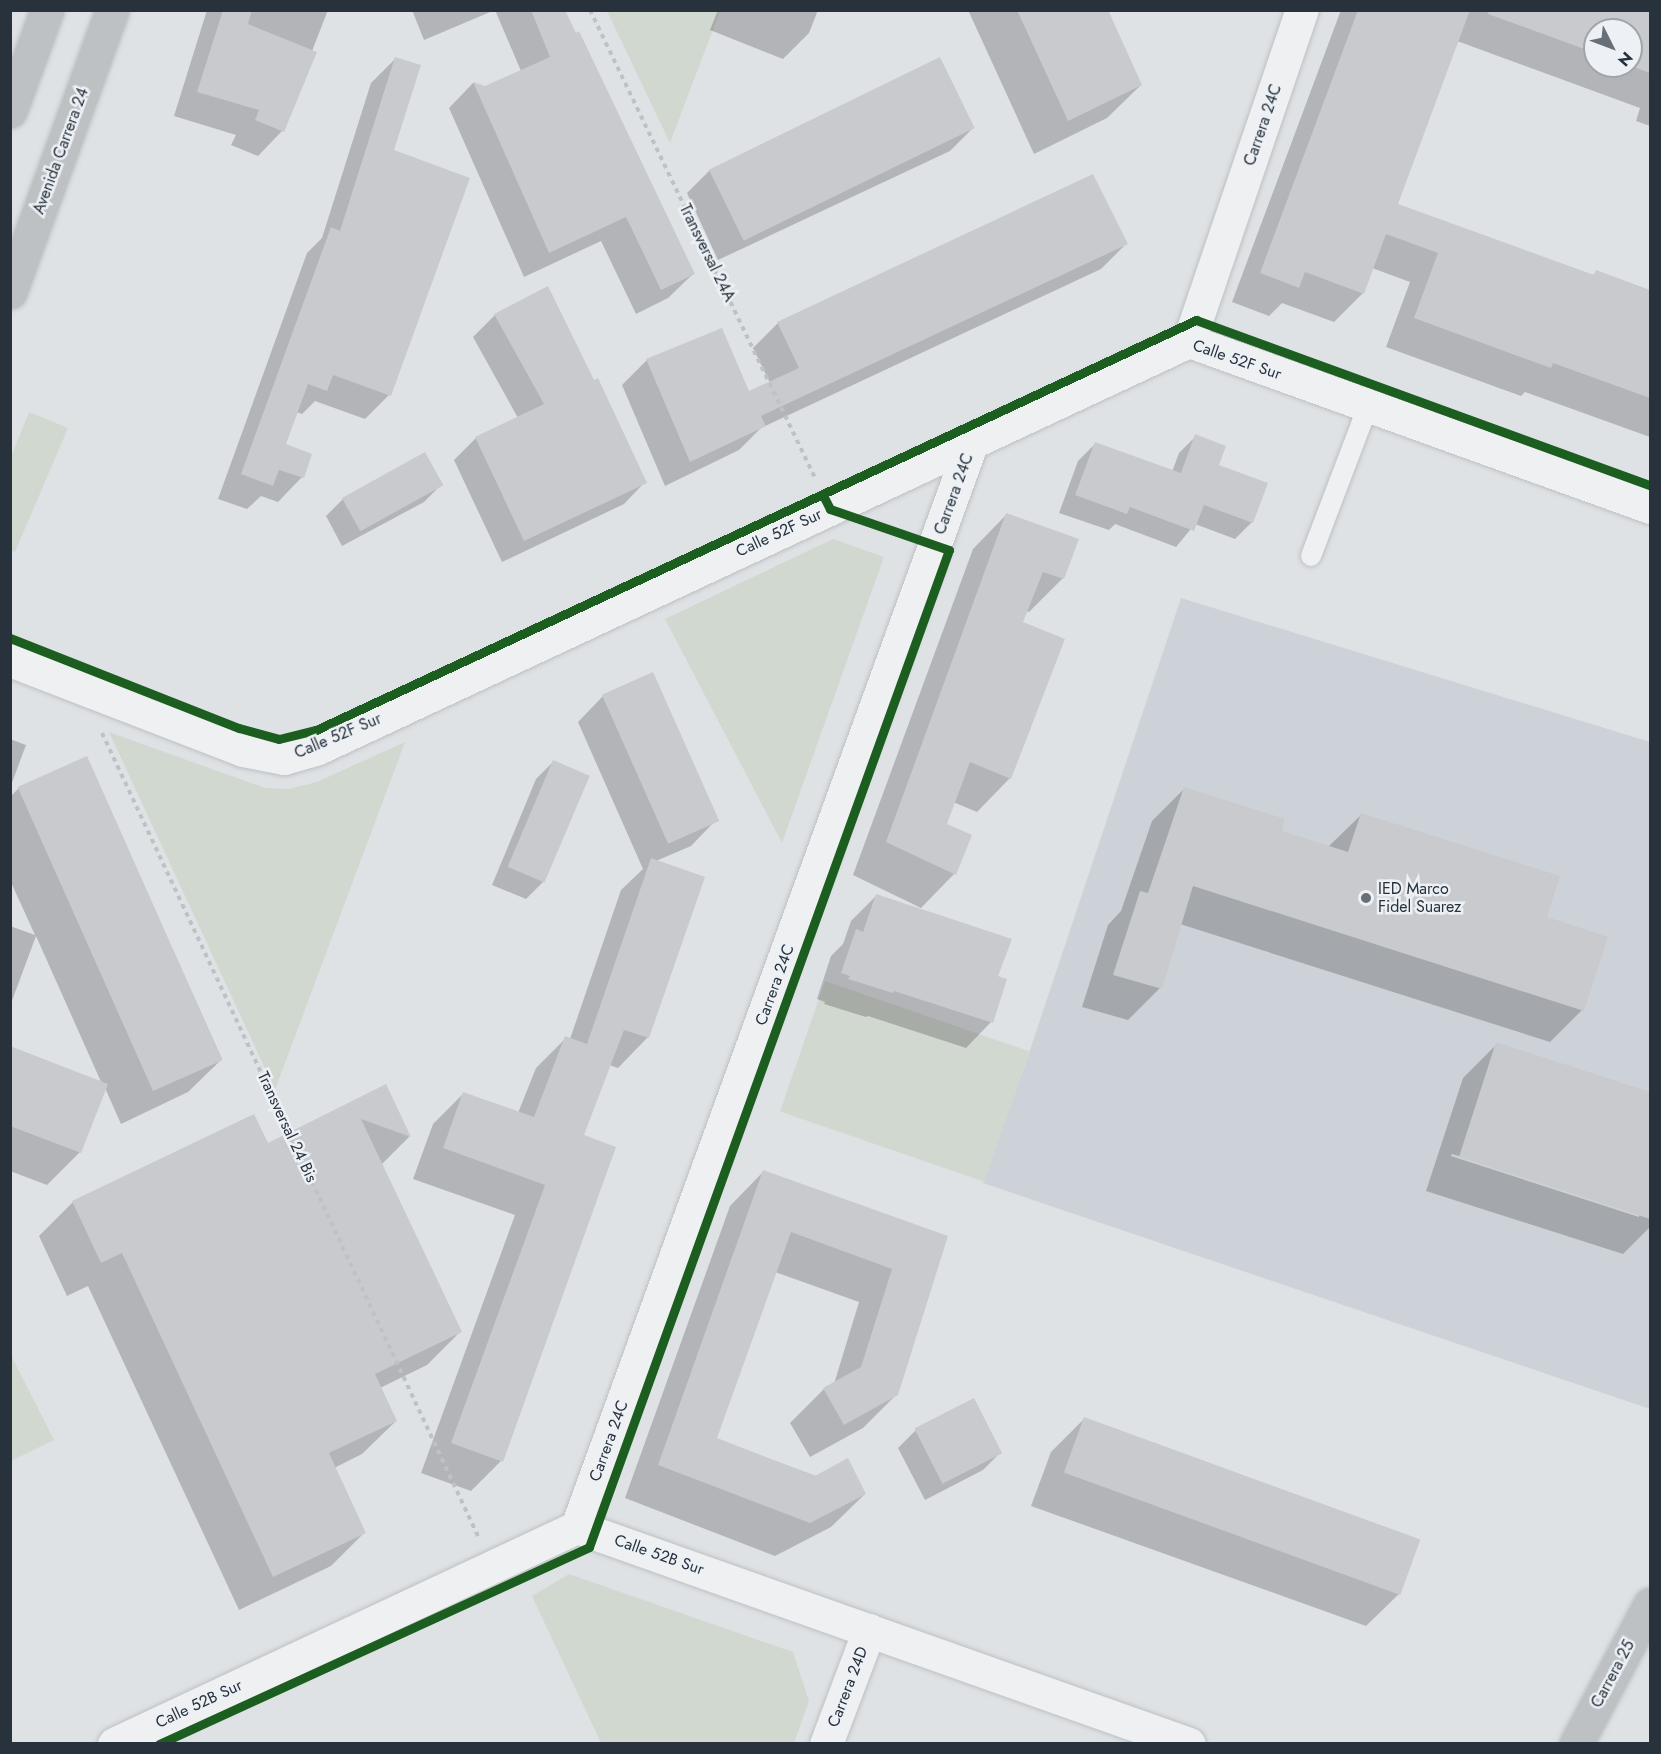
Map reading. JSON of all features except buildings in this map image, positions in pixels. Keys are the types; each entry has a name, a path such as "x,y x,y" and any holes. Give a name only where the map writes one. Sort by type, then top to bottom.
{"main road":[{"path":"10,111 47,10"},
{"name":"Avenida Carrera 24","path":"10,292 112,10"},
{"name":"Carrera 25","path":"1576,1743 1649,1609"}],"street":[{"name":"Carrera 24C","path":"1189,341 1302,10"},
{"name":"Calle 52F Sur","path":"10,660 243,750 284,758 318,748 827,502 972,442 1189,341 1650,507"},
{"name":"Carrera 24C","path":"577,1527 972,442"},
{"name":"Calle 52B Sur","path":"114,1743 577,1527 1189,1743"},
{"name":"Carrera 24D","path":"826,1743 869,1630"}],"lane":[{"path":"1311,555 1368,406"}],"shaded area":[{"path":"607,11 720,11 670,143"},
{"path":"29,412 68,428 15,552 11,550 11,457"},
{"path":"833,539 884,557 782,843 665,619"},
{"name":"IED Marco Fidel Suarez","path":"1181,598 1650,742 1650,1409 983,1183 1029,1053"},
{"path":"109,732 265,788 289,789 317,782 405,742 275,1090"},
{"path":"825,981 1029,1051 984,1182 780,1111"},
{"path":"11,1355 54,1440 10,1461"},
{"path":"569,1574 793,1652 809,1701 794,1743 601,1743 532,1596"}],"cycle path":[{"path":"10,638 239,728 279,739 316,730 1196,320 1650,485"},
{"path":"159,1744 589,1547 949,550 830,509 823,495"}],"place":[{"name":"IED Marco Fidel Suarez","path":"1366,898"}]}
